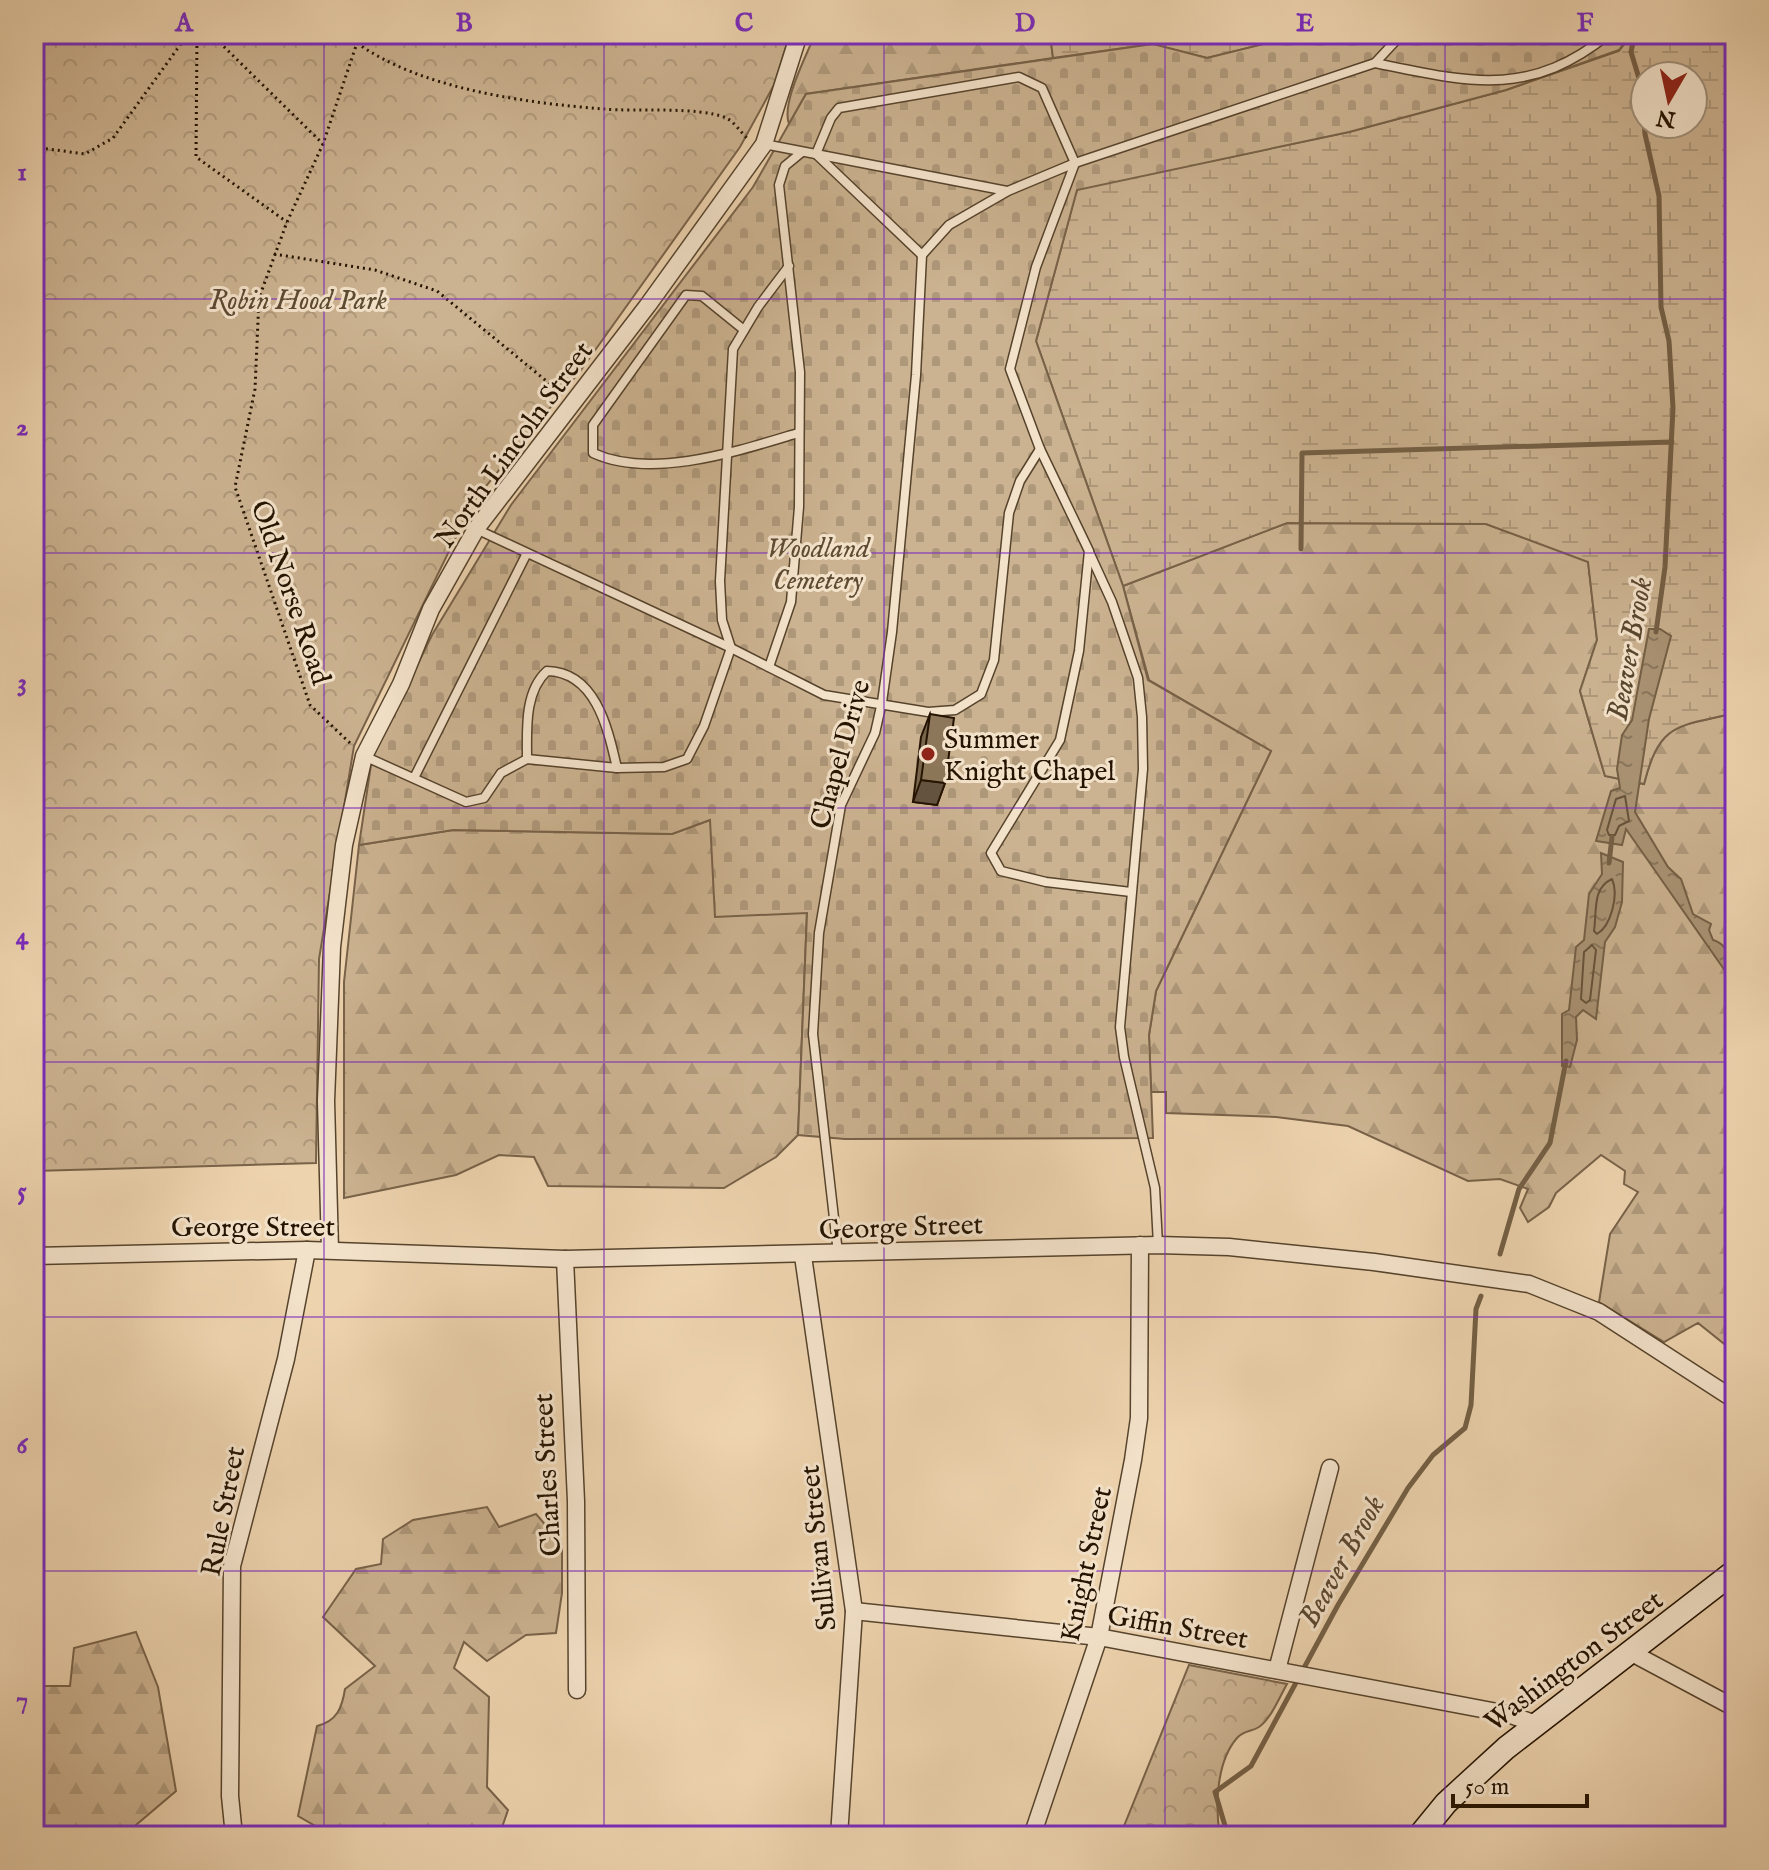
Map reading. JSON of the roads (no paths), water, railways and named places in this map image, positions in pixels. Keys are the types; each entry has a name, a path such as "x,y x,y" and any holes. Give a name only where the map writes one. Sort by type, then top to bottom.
{"main road":[{"name":"Washington Street","path":"1419,1836 1476,1774 1735,1571"}],"street":[{"name":"North Lincoln Street","path":"330,1250 326,1101 332,947 344,845 364,756 401,684 431,609 476,529 648,305 764,144 799,34"},
{"name":"George Street","path":"34,1256 330,1250 565,1259 803,1256 1140,1245 1229,1247 1529,1284 1599,1312 1735,1400"},
{"name":"Knight Street","path":"1032,1836 1099,1637 1139,1418 1140,1245"},
{"name":"Rule Street","path":"234,1836 230,1796 232,1566 286,1359 307,1250"},
{"name":"Sullivan Street","path":"803,1256 854,1611 839,1836"},
{"name":"Charles Street","path":"565,1259 576,1501 577,1690"},
{"path":"1284,1672 1330,1468"},
{"name":"Giffin Street","path":"854,1611 1099,1637 1508,1714 1536,1724"},
{"path":"1632,1653 1735,1708"}],"lane":[{"path":"1375,63 1402,34"},
{"path":"816,154 922,255 949,225 1008,191 1075,163 1375,63 1489,83 1549,72 1589,50 1609,34"},
{"path":"816,154 831,118 839,108 1019,77 1042,88 1075,163 1036,267 1010,369 1040,449 1112,602 1138,678 1143,769 1120,1027 1155,1188 1158,1245"},
{"path":"764,144 1008,191"},
{"path":"769,667 791,602 799,507 800,372 779,185 785,166 802,152"},
{"name":"Chapel Drive","path":"838,1254 813,1034 819,933 841,805 875,733 882,702 916,375 922,255"},
{"path":"364,756 415,776 466,802 484,798 501,773 527,759 617,768 664,767 687,759 704,726 731,648 722,620 720,581 733,349 789,266"},
{"path":"744,330 702,296 686,295 593,425 593,453 617,464 726,455 798,433"},
{"path":"476,529 824,695 882,702 928,712 955,710 981,694 994,660 1009,513 1020,481 1040,449"},
{"path":"1089,551 1079,651 1060,740 991,853 1001,871 1046,882 1131,892"},
{"path":"415,776 526,555"},
{"path":"527,759 527,729 536,681 547,671 562,671 578,679 590,694 608,728 617,768"}],"water":[{"path":"1649,629 1660,629 1671,636 1649,719 1635,812 1668,867 1681,879 1693,914 1711,924 1709,930 1713,940 1722,944 1727,951 1729,969 1735,974 1735,985 1626,829 1622,845 1596,841 1611,791 1620,788 1617,769 1622,735 1632,720"},
{"path":"1601,853 1623,862 1622,902 1615,927 1605,942 1596,1019 1583,1010 1576,1017 1577,1040 1570,1067 1562,1066 1562,1014 1569,1010 1576,947 1584,940 1589,894 1602,874"}],"waterway":[{"name":"Beaver Brook","path":"1635,34 1631,52 1641,85 1645,134 1659,196 1661,307 1669,341 1673,408 1665,567 1656,632"},
{"path":"1301,549 1302,453 1672,442"},
{"name":"Beaver Brook","path":"1609,863 1612,837"},
{"name":"Beaver Brook","path":"1500,1254 1519,1189 1550,1143 1566,1061"},
{"name":"Beaver Brook","path":"1228,1836 1215,1792 1251,1766 1338,1605 1408,1488 1433,1455 1465,1428 1471,1405 1476,1309 1481,1296"}],"place":[{"name":"Summer Knight Chapel","path":"928,754"}],"park label":[{"name":"Robin Hood Park","path":"298,299"},
{"name":"Woodland Cemetery","path":"818,563"}]}
